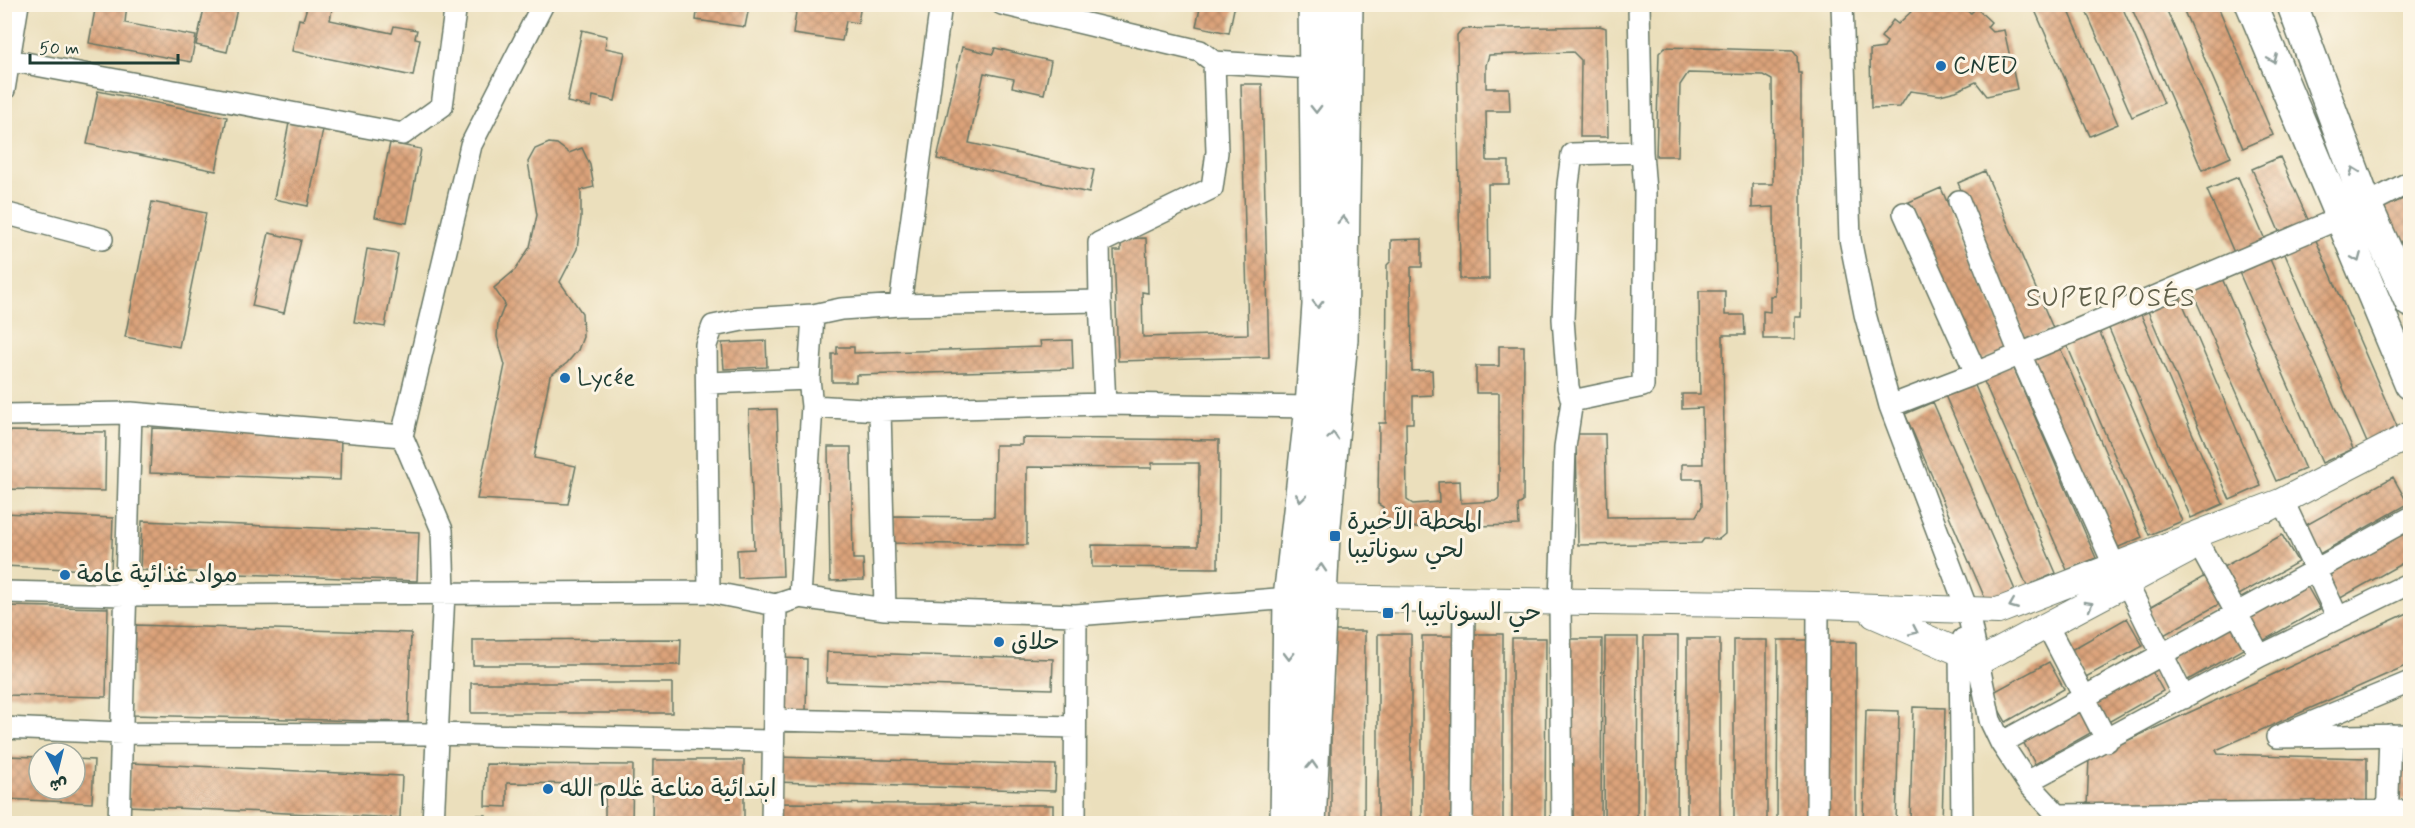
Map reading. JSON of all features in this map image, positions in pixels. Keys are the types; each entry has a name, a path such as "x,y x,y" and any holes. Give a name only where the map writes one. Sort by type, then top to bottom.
{"main road":[{"path":"1309,824 1305,598 1341,339 1330,69 1315,4"},
{"path":"1287,824 1305,598 1312,407 1330,69 1346,4"},
{"path":"2251,4 2410,384"},
{"path":"2292,4 2366,204 2410,302"}],"street":[{"path":"4,90 7,59 18,4"},
{"path":"7,59 402,134 442,106 456,4"},
{"path":"432,824 444,592 442,530 402,436 471,145 543,4"},
{"path":"900,305 941,4"},
{"path":"1002,4 1200,51 1214,62 1330,69"},
{"path":"1572,401 1643,386 1645,190 1639,4"},
{"path":"1842,4 1850,238 1865,314 1890,406 1968,612 1970,657 1962,824"},
{"path":"1105,404 1099,243 1212,188 1217,152 1214,62"},
{"path":"1562,824 1560,602 1565,447 1572,401 1568,387 1563,320 1568,184 1572,153 1642,152"},
{"path":"1890,406 1976,373 2340,218 2410,182"},
{"path":"1959,201 2020,354 2120,574 2184,698"},
{"path":"4,213 102,239"},
{"path":"1904,213 1976,373"},
{"path":"709,592 706,345 713,326 747,319 813,315 841,309 900,305 1100,301"},
{"path":"800,597 812,406 809,379 813,315"},
{"path":"708,383 809,379"},
{"path":"812,406 880,410 1105,404 1312,407"},
{"path":"880,410 885,609"},
{"path":"4,415 131,413 402,436"},
{"path":"119,824 131,413"},
{"path":"4,592 125,595 709,592 776,605 800,597 885,609 1076,615 1305,598 1818,605 1968,612 1998,611 2120,574 2199,545 2410,435"},
{"path":"1818,605 1881,616 1970,657 2048,627 2120,574 2283,501"},
{"path":"2283,501 2338,618"},
{"path":"2001,743 2410,518"},
{"path":"2199,545 2260,657"},
{"path":"2027,782 2260,657 2410,583"},
{"path":"1462,824 1464,601"},
{"path":"772,824 776,605"},
{"path":"1817,824 1818,605"},
{"path":"1075,824 1076,615"},
{"path":"2048,627 2107,741"},
{"path":"1970,657 1990,720 2001,743 2027,782 2063,819 2387,818 2410,812"},
{"path":"2387,818 2400,735 2277,737 2410,682"},
{"path":"4,728 122,733 435,734 1076,727"}],"building":[{"path":"96,4 127,4 125,23 196,36 191,62 89,43"},
{"path":"205,4 234,4 233,8 237,9 227,52 196,45"},
{"path":"308,4 333,4 330,20 392,33 394,26 417,30 415,38 420,39 413,76 292,51 299,19 303,20"},
{"path":"698,4 762,4 761,9 749,7 745,27 696,20"},
{"path":"786,4 861,4 858,23 846,21 842,41 793,34 796,12 786,10"},
{"path":"1201,4 1235,4 1229,33 1196,26"},
{"name":"CNED","path":"1924,4 1954,4 1971,13 1976,8 1991,22 1987,27 1992,32 2004,30 2017,89 1987,96 1976,82 1940,95 1910,91 1900,107 1871,108 1870,50 1884,48 1887,42 1881,37 1893,20 1898,24 1913,10"},
{"path":"2041,4 2066,4 2118,124 2090,136 2034,8"},
{"path":"2083,4 2121,4 2164,103 2132,117"},
{"path":"2130,4 2164,4 2231,157 2202,170"},
{"path":"2181,4 2217,4 2273,135 2243,148"},
{"path":"1600,26 1606,28 1608,137 1580,137 1581,60 1573,52 1489,55 1486,65 1486,88 1509,88 1510,111 1486,111 1487,161 1509,161 1509,184 1488,184 1489,279 1460,279 1457,35 1462,29"},
{"path":"582,30 607,36 605,48 625,52 615,101 593,96 591,107 567,102"},
{"path":"962,47 993,54 995,48 1051,61 1044,94 1012,87 1014,79 984,73 969,143 1094,170 1089,193 937,159"},
{"path":"1665,47 1793,51 1797,56 1798,73 1801,73 1801,317 1795,317 1795,339 1763,339 1763,311 1770,312 1770,296 1775,296 1774,207 1752,208 1752,184 1773,184 1772,80 1763,75 1688,73 1680,85 1678,156 1656,156 1659,53"},
{"path":"1241,84 1262,84 1269,357 1118,361 1114,251 1121,251 1121,239 1146,238 1148,293 1142,292 1143,337 1248,334"},
{"path":"98,91 227,117 216,171 87,144"},
{"path":"289,123 323,129 308,206 274,199"},
{"path":"390,143 421,149 407,223 375,217"},
{"path":"549,143 557,144 569,153 582,148 590,165 594,187 581,190 581,218 577,249 560,282 582,313 583,337 578,350 567,363 550,376 534,458 576,466 568,504 477,499 505,365 497,337 498,322 505,304 494,288 515,270 530,247 537,215 528,162 535,149"},
{"path":"2280,157 2310,224 2281,236 2252,169"},
{"path":"1985,171 2053,328 2026,340 1958,183"},
{"path":"2238,177 2266,242 2235,255 2207,190"},
{"path":"1941,188 2010,348 1979,362 1909,202"},
{"path":"2410,196 2410,267 2384,207"},
{"path":"152,202 206,213 179,347 125,337"},
{"path":"269,233 301,240 284,313 252,306"},
{"path":"2315,238 2399,431 2368,445 2284,252"},
{"path":"1422,239 1422,267 1411,267 1412,371 1432,370 1433,395 1413,396 1413,423 1406,423 1407,500 1413,504 1439,502 1438,482 1460,481 1461,503 1495,501 1499,498 1499,393 1476,393 1476,366 1499,366 1499,346 1524,346 1523,502 1518,505 1519,525 1383,528 1383,507 1378,504 1379,423 1386,423 1387,265 1391,261 1391,240"},
{"path":"367,249 398,254 385,327 354,322"},
{"path":"2269,257 2353,449 2322,463 2238,270"},
{"path":"2221,276 2305,469 2276,481 2191,289"},
{"path":"1699,291 1725,291 1725,315 1744,315 1745,335 1723,335 1725,534 1719,539 1704,539 1701,543 1578,545 1576,434 1605,434 1607,517 1696,516 1702,506 1701,479 1682,479 1682,464 1703,464 1702,408 1682,409 1682,394 1700,394"},
{"path":"2179,295 2261,486 2230,500 2147,309"},
{"path":"2139,310 2223,504 2191,518 2107,324"},
{"path":"2098,328 2182,521 2149,535 2066,343"},
{"path":"1072,340 1073,369 856,375 856,382 832,382 832,354 837,354 837,347 854,347 854,353 1041,347 1040,341"},
{"path":"766,341 767,367 724,369 722,343"},
{"path":"2059,345 2142,537 2112,550 2029,357"},
{"path":"2012,364 2096,558 2067,570 1982,377"},
{"path":"1973,381 2056,573 2027,586 1944,393"},
{"path":"1933,402 2015,590 1987,603 1905,414"},
{"path":"777,409 783,576 738,578 737,550 754,549 749,410"},
{"path":"152,428 341,435 340,480 150,473"},
{"path":"4,431 106,432 105,491 4,489"},
{"path":"1022,438 1219,440 1218,568 1092,567 1092,545 1198,546 1199,463 1152,463 1152,468 1027,467 1027,545 892,543 893,516 994,517 995,445 1022,445"},
{"path":"828,447 851,447 853,559 863,559 864,580 830,581"},
{"path":"2393,477 2408,504 2314,557 2299,529"},
{"path":"4,513 113,518 111,571 4,566"},
{"path":"142,521 419,532 417,581 140,570"},
{"path":"2410,523 2410,559 2337,600 2322,573"},
{"path":"2282,535 2298,562 2239,595 2223,567"},
{"path":"2205,576 2221,603 2162,636 2147,609"},
{"path":"2304,581 2320,609 2261,642 2246,614"},
{"path":"4,606 108,608 106,697 4,695"},
{"path":"2410,612 2410,664 2216,750 2218,754 2367,758 2367,805 2087,807 2089,758"},
{"path":"2127,618 2143,646 2084,678 2069,651"},
{"path":"2229,621 2245,648 2186,681 2171,654"},
{"path":"134,625 411,633 408,722 132,715"},
{"path":"1331,631 1365,631 1364,824 1331,824"},
{"path":"1378,634 1411,634 1411,824 1378,824"},
{"path":"1470,634 1503,634 1503,824 1470,824"},
{"path":"1422,636 1455,636 1455,824 1422,824"},
{"path":"1644,636 1678,636 1677,824 1644,824"},
{"path":"1605,637 1638,637 1637,824 1604,824"},
{"path":"1512,638 1546,638 1545,824 1512,824"},
{"path":"681,639 680,665 473,665 473,640"},
{"path":"1568,639 1602,639 1601,824 1568,824"},
{"path":"1687,639 1720,639 1720,824 1687,824"},
{"path":"1734,640 1767,640 1767,824 1734,824"},
{"path":"1778,640 1811,640 1810,824 1777,824"},
{"path":"1823,642 1856,642 1856,824 1823,824"},
{"path":"827,652 1053,659 1052,689 826,682"},
{"path":"779,658 807,659 806,712 777,711"},
{"path":"2049,662 2064,689 2006,722 1990,694"},
{"path":"2148,664 2163,691 2105,724 2090,697"},
{"path":"471,683 672,683 672,713 471,713"},
{"path":"2078,704 2094,731 2035,764 2020,736"},
{"path":"1913,707 1945,708 1942,824 1910,824"},
{"path":"1866,710 1899,711 1896,824 1863,824"},
{"path":"2398,750 2410,750 2410,799 2399,800"},
{"path":"4,756 27,757 27,800 4,799"},
{"path":"777,757 1056,765 1055,791 776,782"},
{"path":"87,760 94,760 92,803 48,801 87,801"},
{"path":"653,760 744,760 744,824 652,824"},
{"path":"131,763 402,776 400,818 128,806"},
{"path":"486,764 633,765 632,824 605,824 605,784 507,783 507,807 485,806"},
{"path":"778,803 1053,805 1053,824 778,824"},
{"path":"459,815 486,815 486,824 459,824"}],"place":[{"name":"CNED","path":"1941,66"},
{"name":"Lycée","path":"565,378"},
{"name":"المحطة الآخيرة لحي سوناتيبا","path":"1335,536"},
{"name":"مواد غذائية عامة","path":"65,575"},
{"name":"حي السوناتيبا 1","path":"1388,613"},
{"name":"حلاق","path":"999,642"},
{"name":"ابتدائية مناعة غلام الله","path":"548,789"}],"district":[{"name":"SUPERPOSÉS","path":"2111,299"}]}
